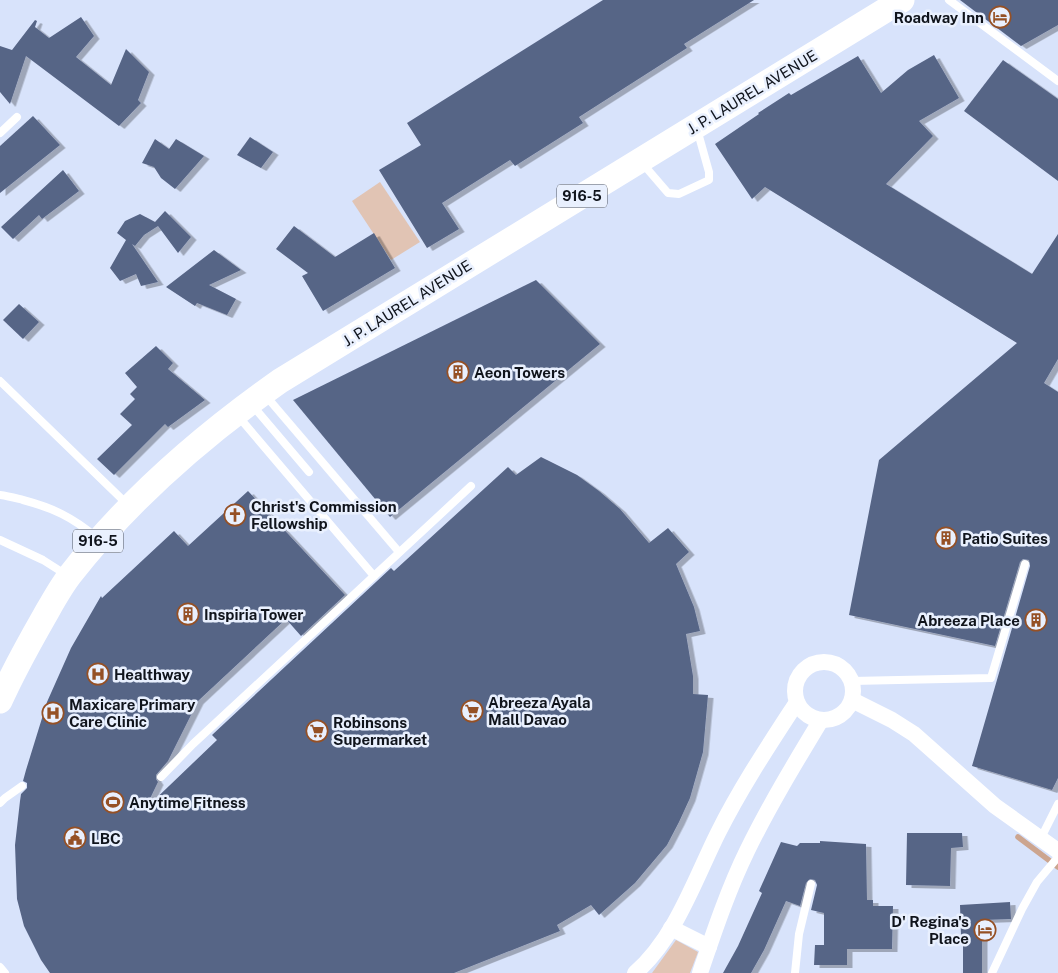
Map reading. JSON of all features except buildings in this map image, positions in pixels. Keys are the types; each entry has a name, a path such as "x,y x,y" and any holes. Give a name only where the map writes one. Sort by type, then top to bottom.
{"main road":[{"name":"J. P. LAUREL AVENUE","path":"0,701 16,664 69,576 130,507 183,455 280,381 902,0"}],"street":[{"path":"815,663 832,663 841,666 852,681 854,691 852,700 840,716 821,720 811,717 802,711 797,702 795,686 802,671 815,663"},
{"path":"852,700 892,720 914,734 995,806 1058,851"},
{"path":"635,973 654,953 671,928 732,808 758,762 797,702"},
{"path":"700,973 746,853 785,780 821,720"},
{"path":"671,928 709,947"}],"lane":[{"path":"949,0 1058,81"},
{"path":"0,133 17,117"},
{"path":"640,160 668,193 679,194 709,180 709,172 696,126"},
{"path":"0,381 130,507"},
{"path":"250,403 309,472"},
{"path":"250,403 399,552"},
{"path":"250,403 374,576"},
{"path":"160,777 193,744 471,486"},
{"path":"0,495 46,506 62,513 100,539"},
{"path":"0,540 43,560 69,576"},
{"path":"852,681 992,678 1025,564"},
{"path":"0,804 22,786"},
{"path":"1041,838 1058,804"},
{"path":"992,973 1029,895 1037,882 1058,857"},
{"path":"795,973 799,934 811,884"},
{"path":"0,967 5,973"}],"shaded area":[{"path":"380,182 420,242 391,260 352,201"},
{"path":"676,940 698,952 690,973 652,973"}],"waterway":[{"path":"1018,837 1058,867"}],"place":[{"name":"Roadway Inn","path":"1000,17"},
{"name":"Aeon Towers","path":"458,372"},
{"name":"Christ's Commission Fellowship","path":"235,515"},
{"name":"Patio Suites","path":"946,538"},
{"name":"Inspiria Tower","path":"188,614"},
{"name":"Abreeza Place","path":"1036,620"},
{"name":"Healthway","path":"98,674"},
{"name":"Abreeza Ayala Mall Davao","path":"472,711"},
{"name":"Maxicare Primary Care Clinic","path":"53,713"},
{"name":"Robinsons Supermarket","path":"317,731"},
{"name":"Anytime Fitness","path":"113,802"},
{"name":"LBC","path":"75,838"},
{"name":"D' Regina's Place","path":"985,930"}]}
